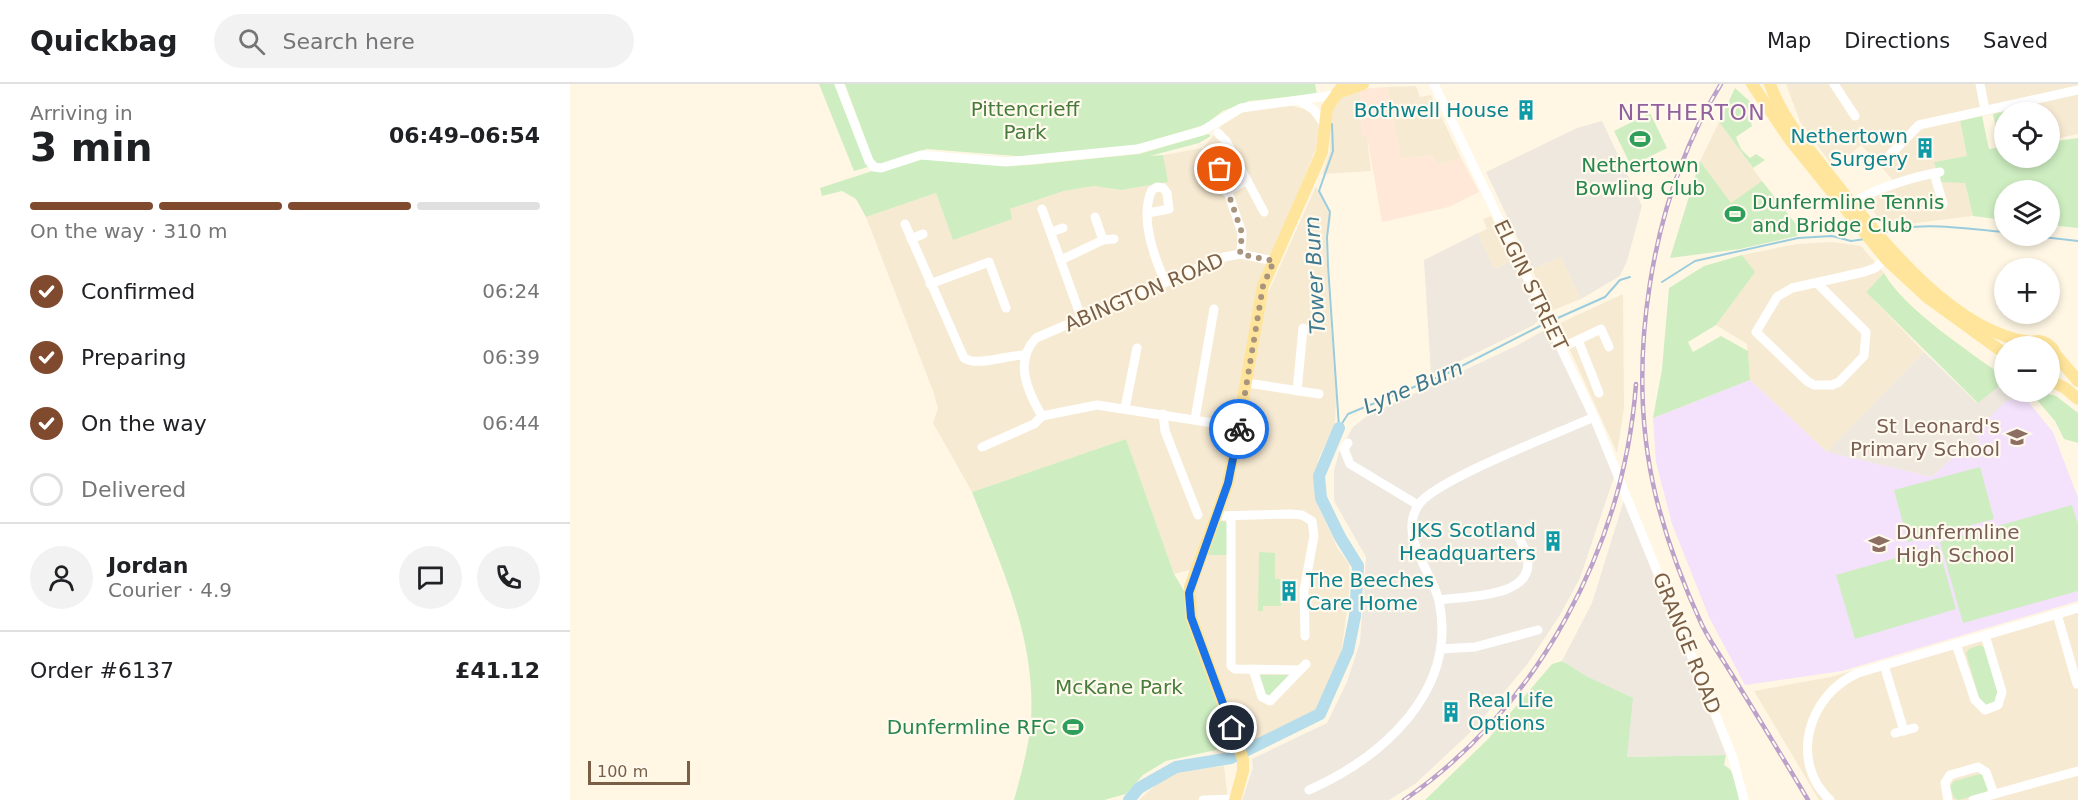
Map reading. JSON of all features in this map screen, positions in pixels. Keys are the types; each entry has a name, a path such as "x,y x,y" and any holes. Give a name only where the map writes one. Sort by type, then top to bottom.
{"main road":[{"path":"1235,799 1243,771 1241,754 1191,617 1190,587 1228,483 1263,286 1322,152 1325,124 1332,98 1344,84"},
{"path":"1332,98 1343,89 1363,84"},
{"path":"1752,84 1790,140 1873,237 1970,318 2003,336"},
{"path":"1770,84 1778,105 1796,132 1852,203 1886,259 1928,298 1994,346"},
{"path":"2060,360 2078,381"},
{"path":"2060,386 2078,399"}],"street":[{"path":"839,84 869,160 874,167 881,168 921,155 989,161 1029,161 1137,149 1206,128 1241,108 1332,98"},
{"name":"ELGIN STREET","path":"1434,84 1562,348 1624,489"},
{"path":"1834,84 1855,116"},
{"path":"1980,84 1985,110"},
{"path":"1884,160 1919,125 2078,90"},
{"path":"1300,101 1314,110 1325,124"},
{"path":"1218,133 1226,141 1264,212"},
{"path":"1233,154 1224,158 1220,169 1226,192 1242,233 1240,254"},
{"path":"1852,203 1870,193 1905,180 1937,173 1943,204"},
{"path":"1226,192 1247,180"},
{"path":"1041,209 1081,317"},
{"path":"1148,213 1154,256 1165,282"},
{"path":"1095,217 1103,240"},
{"path":"905,224 960,353 969,362 981,362 1007,355 1024,355 1022,366 1042,416"},
{"path":"1051,232 1063,228"},
{"path":"911,239 923,234"},
{"path":"1061,260 1103,240 1114,239"},
{"name":"ABINGTON ROAD","path":"1024,355 1036,338 1205,264 1240,254 1274,261"},
{"path":"1817,283 1866,332 1864,356 1839,382 1832,385 1814,385 1807,381 1756,332 1784,291 1870,270 1886,259"},
{"path":"930,284 989,262 1006,308"},
{"path":"1195,418 1214,309"},
{"path":"1297,391 1303,328"},
{"path":"1562,348 1601,329 1609,347"},
{"path":"1578,340 1599,393"},
{"path":"1125,408 1137,348"},
{"path":"1247,383 1318,394"},
{"path":"983,433 985,445 1034,424 1042,416 1097,405 1195,418 1239,427"},
{"path":"1163,414 1165,431 1198,515"},
{"path":"1309,790 1364,760 1411,716 1420,705 1432,682 1441,649 1439,600 1414,543 1415,517 1418,506 1440,486 1594,417"},
{"path":"1348,443 1344,449 1350,464 1418,506"},
{"name":"GRANGE ROAD","path":"1624,489 1732,755 1744,800"},
{"path":"1217,516 1291,514 1302,515 1312,521 1314,536 1304,590 1305,636"},
{"path":"1231,516 1229,661 1235,669 1303,667 1270,701 1262,697 1253,669"},
{"path":"1439,600 1482,596 1512,589 1524,577 1527,558 1518,535"},
{"path":"1830,800 1823,793 1811,770 1808,744 1811,722 1826,696 1846,679 1884,665 2078,608"},
{"path":"2057,614 2077,684"},
{"path":"1441,649 1475,647 1538,630"},
{"path":"1956,644 1975,700 1985,710 1992,709 1998,705 2002,692 1985,635"},
{"path":"1884,665 1904,731"},
{"path":"1948,800 1944,783 1950,775 1978,767 1986,772 1994,794"},
{"path":"1972,800 2078,771"},
{"path":"1203,800 1235,799"}],"shaded area":[{"path":"1786,84 2078,84 2078,134 2060,138 2060,102 1994,102 1994,114 1960,121 1967,156 1935,162 1965,183 1973,216 1884,227 1867,202 1892,179 1861,145 1834,168 1800,122"},
{"path":"1416,86 1420,97 1431,95 1461,158 1438,165 1432,155 1401,159 1387,87"},
{"path":"1387,87 1401,159 1432,155 1438,165 1461,158 1479,192 1449,207 1382,222 1367,136 1362,136 1360,89"},
{"path":"1360,89 1362,136 1367,136 1371,171 1322,174 1330,151 1331,113 1342,95"},
{"path":"1292,106 1309,110 1320,127 1318,144 1258,288 1224,475 1190,570 1174,574 1126,439 972,492 933,423 938,408 933,391 866,217 936,193 953,239 1010,209 1064,191 1094,186 1121,190 1167,182 1163,155 1203,148 1221,126 1246,110"},
{"path":"1602,121 1642,206 1627,261 1620,276 1581,299 1561,257 1532,269 1486,172 1577,128"},
{"path":"1719,122 1762,181 1731,204 1700,161"},
{"path":"1316,186 1331,217 1326,250 1336,397 1335,424 1318,460 1315,499 1338,549 1349,564 1350,585 1340,664 1314,713 1245,746 1195,612 1196,586 1268,293"},
{"path":"1491,216 1513,260 1494,269 1478,233 1487,229 1483,219"},
{"path":"1478,233 1494,269 1513,260 1542,315 1534,325 1431,375 1424,260"},
{"path":"1832,242 1861,246 1884,273 1866,292 1924,352 1827,452 1750,380 1747,344 1716,325 1754,272 1742,255 1797,244"},
{"path":"1561,257 1581,299 1551,311 1532,269"},
{"path":"1623,294 1624,408 1617,453 1558,324"},
{"path":"1548,328 1615,474 1580,578 1560,615 1528,663 1474,729 1415,784 1389,800 1242,800 1253,768 1252,759 1327,723 1347,682 1360,642 1366,557 1334,501 1334,471 1339,452 1353,427 1368,415 1516,346"},
{"path":"1924,352 1977,403 1994,388 1994,402 2005,402 1980,440 1962,449 1932,477 1827,452"},
{"name":"Dunfermline High School","path":"1750,380 1827,452 1932,477 1962,449 1980,441 1974,433 2005,402 2029,402 2053,432 2078,498 2078,601 1842,671 1745,685 1709,617 1672,524 1656,462 1653,418"},
{"path":"1624,500 1726,755 1626,757 1588,677 1562,661 1592,603"},
{"path":"2078,607 2078,800 1819,800 1754,691 1830,677"},
{"path":"1224,766 1228,800 1139,800 1169,773"}],"green space":[{"path":"819,84 835,84 868,167 854,171"},
{"name":"Pittencrieff Park","path":"845,84 1315,84 1317,94 1249,101 1223,111 1204,125 1137,145 1027,157 927,149 880,165 873,160"},
{"path":"1735,88 1755,106 1748,112 1752,126 1736,137 1741,149 1750,158 1756,154 1765,160 1753,168 1719,122"},
{"name":"Nethertown Bowling Club","path":"1650,113 1667,148 1631,166 1614,131"},
{"path":"1982,116 1989,149 1994,148 1994,168 2060,168 2060,140 2078,138 2078,228 2060,226 2060,180 1994,180 1994,219 1973,216 1965,183 1940,182 1934,162 1967,156 1960,121"},
{"path":"1208,134 1211,136 1199,143 1150,156 1163,155 1168,182 1121,190 1094,186 1064,191 1010,209 1012,219 953,240 936,193 866,217 856,199 842,191 822,196 820,188 921,155 1005,166 1029,165 1139,154"},
{"name":"Dunfermline Tennis and Bridge Club","path":"1700,161 1731,203 1762,181 1799,228 1797,236 1740,249 1670,258"},
{"path":"1742,255 1755,272 1716,325 1688,342 1693,352 1721,336 1748,351 1750,380 1653,418 1662,369 1669,288 1704,266"},
{"path":"1884,273 1894,287 1922,315 1994,370 1994,390 1978,403 1866,292"},
{"path":"2060,399 2078,413 2078,443 2064,439 2055,421 2039,402 2060,402"},
{"name":"McKane Park","path":"1126,439 1174,574 1186,594 1185,616 1234,746 1166,761 1143,775 1126,794 1104,800 1014,800 1027,750 1031,720 1028,660 1005,575 972,492"},
{"path":"1980,467 1994,519 1908,542 1894,490"},
{"path":"2072,505 2078,525 2078,591 1963,623 1940,542"},
{"path":"1219,521 1229,522 1229,555 1207,555"},
{"path":"1938,546 1956,609 1855,639 1836,575"},
{"path":"1259,552 1275,553 1275,579 1281,579 1281,606 1263,606 1263,611 1258,611"},
{"path":"1980,645 1986,649 2001,697 1997,705 1986,707 1980,701 1966,653 1969,649"},
{"path":"1562,661 1588,677 1633,698 1627,757 1726,755 1724,765 1734,776 1739,800 1425,800 1488,739 1552,664"},
{"path":"1259,675 1293,675 1271,697 1265,694"},
{"path":"1980,774 1985,776 1989,788 1986,792 1959,800 1954,798 1950,787 1954,781"}],"waterway":[{"name":"Tower Burn","path":"1332,124 1333,151 1319,191 1330,212 1327,237 1328,266 1339,427"},
{"name":"Lyne Burn","path":"1882,233 1896,229 1927,226 1994,231"},
{"name":"Lyne Burn","path":"1662,282 1695,261 1798,238 1832,236 1851,241 1865,239"},
{"name":"Lyne Burn","path":"2060,239 2078,241"},
{"name":"Lyne Burn","path":"1551,321 1605,297 1620,280 1630,277"},
{"name":"Lyne Burn","path":"1339,428 1348,414 1448,373 1546,323"},
{"name":"Lyne Burn","path":"1129,800 1139,788 1176,767 1231,758 1320,714 1348,651 1355,616 1358,566 1340,537 1321,498 1319,476 1339,428"}],"railway":[{"path":"1721,84 1697,129 1676,178 1661,230 1650,284 1644,339 1643,393 1647,446 1656,497 1665,530 1702,625 1808,800"},
{"path":"1404,800 1452,762 1496,719 1534,670 1566,618 1593,562 1614,504 1628,445 1636,384"}],"way so far":[{"path":"1220,169 1226,192 1242,233 1240,254 1274,261 1263,286 1239,429"}],"place":[{"name":"Bothwell House","path":"1526,110"},
{"name":"Nethertown Bowling Club","path":"1640,139"},
{"name":"Nethertown Surgery","path":"1925,148"},
{"name":"Dunfermline Tennis and Bridge Club","path":"1735,214"},
{"name":"St Leonard's Primary School","path":"2017,437"},
{"name":"JKS Scotland Headquarters","path":"1553,541"},
{"name":"Dunfermline High School","path":"1879,544"},
{"name":"The Beeches Care Home","path":"1289,591"},
{"name":"Real Life Options","path":"1451,712"},
{"name":"Dunfermline RFC","path":"1073,727"}],"district":[{"name":"NETHERTON","path":"1692,112"}],"route":[{"path":"1232,728 1191,617 1189,593 1228,483 1239,429"}]}
